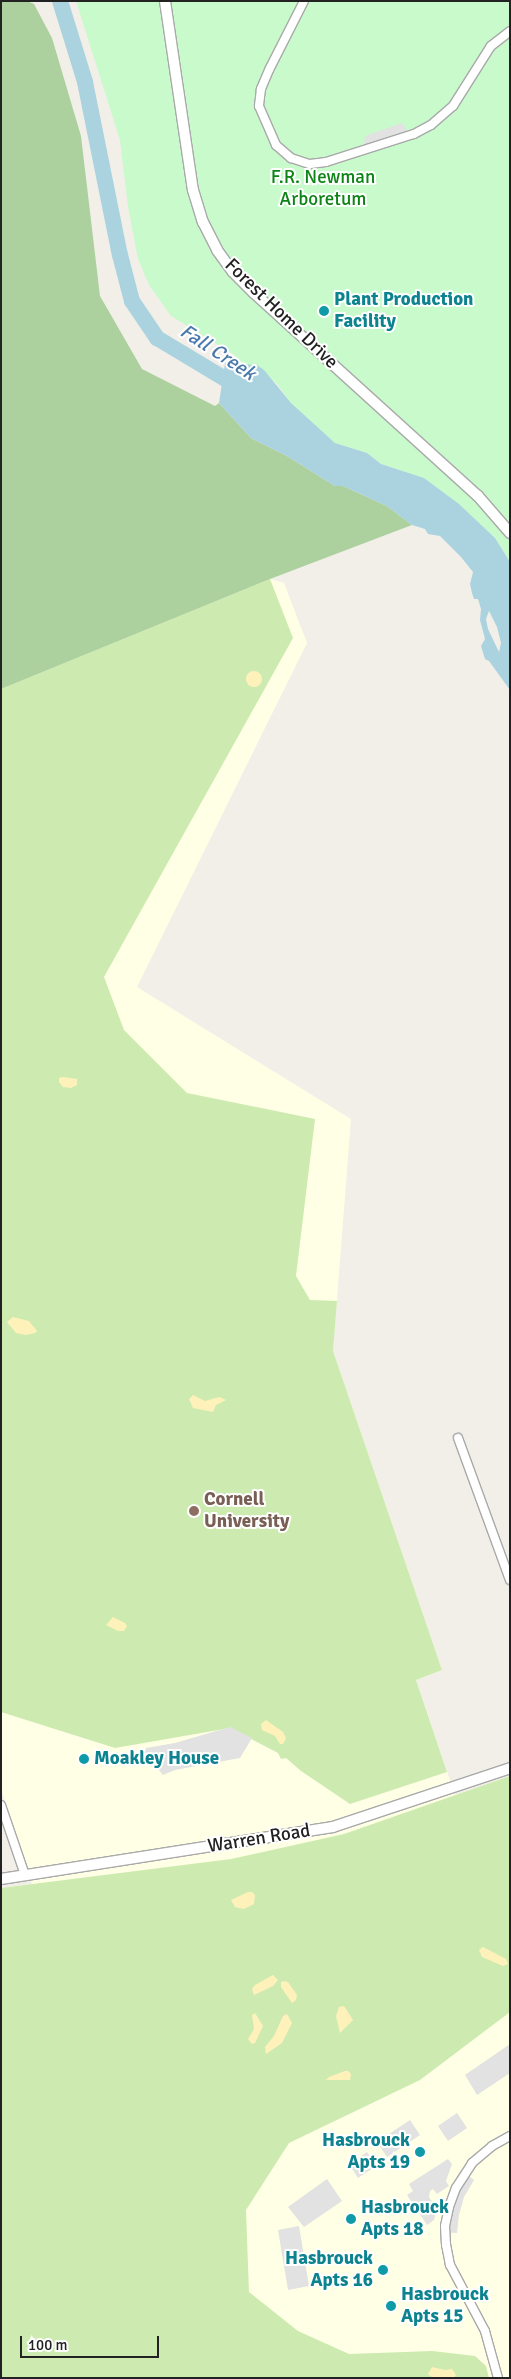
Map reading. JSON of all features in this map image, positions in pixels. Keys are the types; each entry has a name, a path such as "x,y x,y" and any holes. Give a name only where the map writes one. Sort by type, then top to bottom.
{"street":[{"name":"Forest Home Drive","path":"165,1 193,190 203,222 217,250 233,272 254,293 478,496 510,533"},
{"path":"304,1 261,89 259,106 276,145 292,158 310,164 326,162 414,134 432,125 453,106 492,46 510,31"},
{"path":"458,1438 510,1580"},
{"name":"Warren Road","path":"1,1878 333,1827 510,1768"},
{"path":"1,1805 25,1875"},
{"path":"498,2378 486,2331 450,2265 446,2246 445,2226 456,2188 472,2163 492,2146 510,2136"}],"shaded area":[{"path":"402,123 408,132 364,147 365,136"},
{"name":"Cornell University","path":"270,579 284,583 307,643 137,987 351,1119 333,1351 442,1670 416,1680 455,1795 510,1776 510,2378 1,2378 1,1888 32,1884 1,1789 1,689"},
{"path":"230,1727 252,1738 240,1758 175,1770 163,1775 150,1759 143,1757 146,1748 175,1743"},
{"path":"510,2044 510,2073 477,2095 465,2075"},
{"path":"457,2113 467,2128 448,2141 438,2126"},
{"path":"410,2120 420,2135 387,2157 377,2142"},
{"path":"367,2152 376,2166 358,2178 349,2164"},
{"path":"448,2159 452,2164 446,2181 449,2186 437,2194 433,2189 430,2191 429,2197 437,2210 434,2220 427,2225 407,2195 413,2191 409,2184"},
{"path":"461,2170 474,2180 464,2197 457,2233 440,2232 450,2189"},
{"path":"327,2179 342,2201 304,2227 288,2207"},
{"path":"299,2226 309,2286 288,2290 278,2230"}],"green space":[{"path":"1,1 27,1 34,4 52,38 81,136 100,296 142,369 215,406 219,403 251,438 287,456 335,486 343,486 387,506 412,525 270,579 1,689"},
{"name":"F.R. Newman Arboretum","path":"76,1 510,1 510,562 495,538 459,504 424,478 381,464 367,453 335,443 291,403 277,384 257,365 246,366 233,354 171,316 149,285 138,259 128,207 120,140"},
{"path":"270,579 293,638 104,977 124,1030 187,1093 315,1119 296,1276 310,1300 337,1301 333,1351 442,1670 416,1680 447,1772 350,1804 301,1771 286,1758 281,1759 278,1753 230,1728 115,1748 1,1712 1,689"},
{"path":"510,1776 510,2012 420,2080 289,2143 246,2210 249,2292 298,2331 349,2354 432,2351 475,2356 486,2366 489,2378 1,2378 1,1888 231,1859 344,1834"}],"sand":[{"path":"254,671 262,679 254,687 246,679"},
{"path":"59,1078 77,1079 77,1085 71,1088 63,1087 59,1082"},
{"path":"13,1317 29,1321 37,1331 26,1335 16,1333 7,1322"},
{"path":"193,1395 205,1401 219,1397 226,1400 216,1405 213,1412 193,1408 189,1399"},
{"path":"113,1617 125,1623 127,1626 124,1631 118,1631 106,1625"},
{"path":"266,1720 283,1732 286,1738 283,1744 280,1744 275,1736 262,1730 261,1724"},
{"path":"252,1892 255,1895 254,1904 244,1909 235,1907 231,1900"},
{"path":"483,1947 506,1959 508,1964 503,1966 482,1957 479,1950"},
{"path":"273,1975 278,1980 273,1986 254,1995 252,1989 255,1985"},
{"path":"281,1982 288,1982 297,1995 296,2000 292,2003 281,1987"},
{"path":"344,2006 353,2020 340,2033 336,2016 339,2007"},
{"path":"255,2013 263,2026 255,2043 252,2044 248,2039 254,2029 252,2015"},
{"path":"287,2014 292,2023 282,2043 266,2054 265,2047 274,2036 283,2016"},
{"path":"345,2071 351,2074 350,2080 326,2080 329,2077"},
{"path":"432,2367 445,2370 452,2369 456,2375 454,2378 433,2378 428,2374"}],"water":[{"path":"226,357 237,364 257,365 264,370 291,403 335,443 367,453 381,464 424,478 459,504 495,538 510,562 510,690 489,661 485,659 481,646 485,639 480,620 481,609 478,599 474,599 470,584 473,572 440,536 428,534 425,529 412,525 387,506 343,486 335,486 287,456 251,438 219,403","holes":["489,611 497,627 501,643 499,652 488,629 486,619"]}],"waterway":[{"name":"Fall Creek","path":"60,1 85,82 120,255 132,301 157,338 242,389"}],"place":[{"name":"Plant Production Facility","path":"324,311"},
{"name":"Cornell University","path":"194,1511"},
{"name":"Moakley House","path":"84,1759"},
{"name":"Hasbrouck Apts 19","path":"420,2152"},
{"name":"Hasbrouck Apts 18","path":"351,2219"},
{"name":"Hasbrouck Apts 16","path":"383,2270"},
{"name":"Hasbrouck Apts 15","path":"391,2306"}]}
